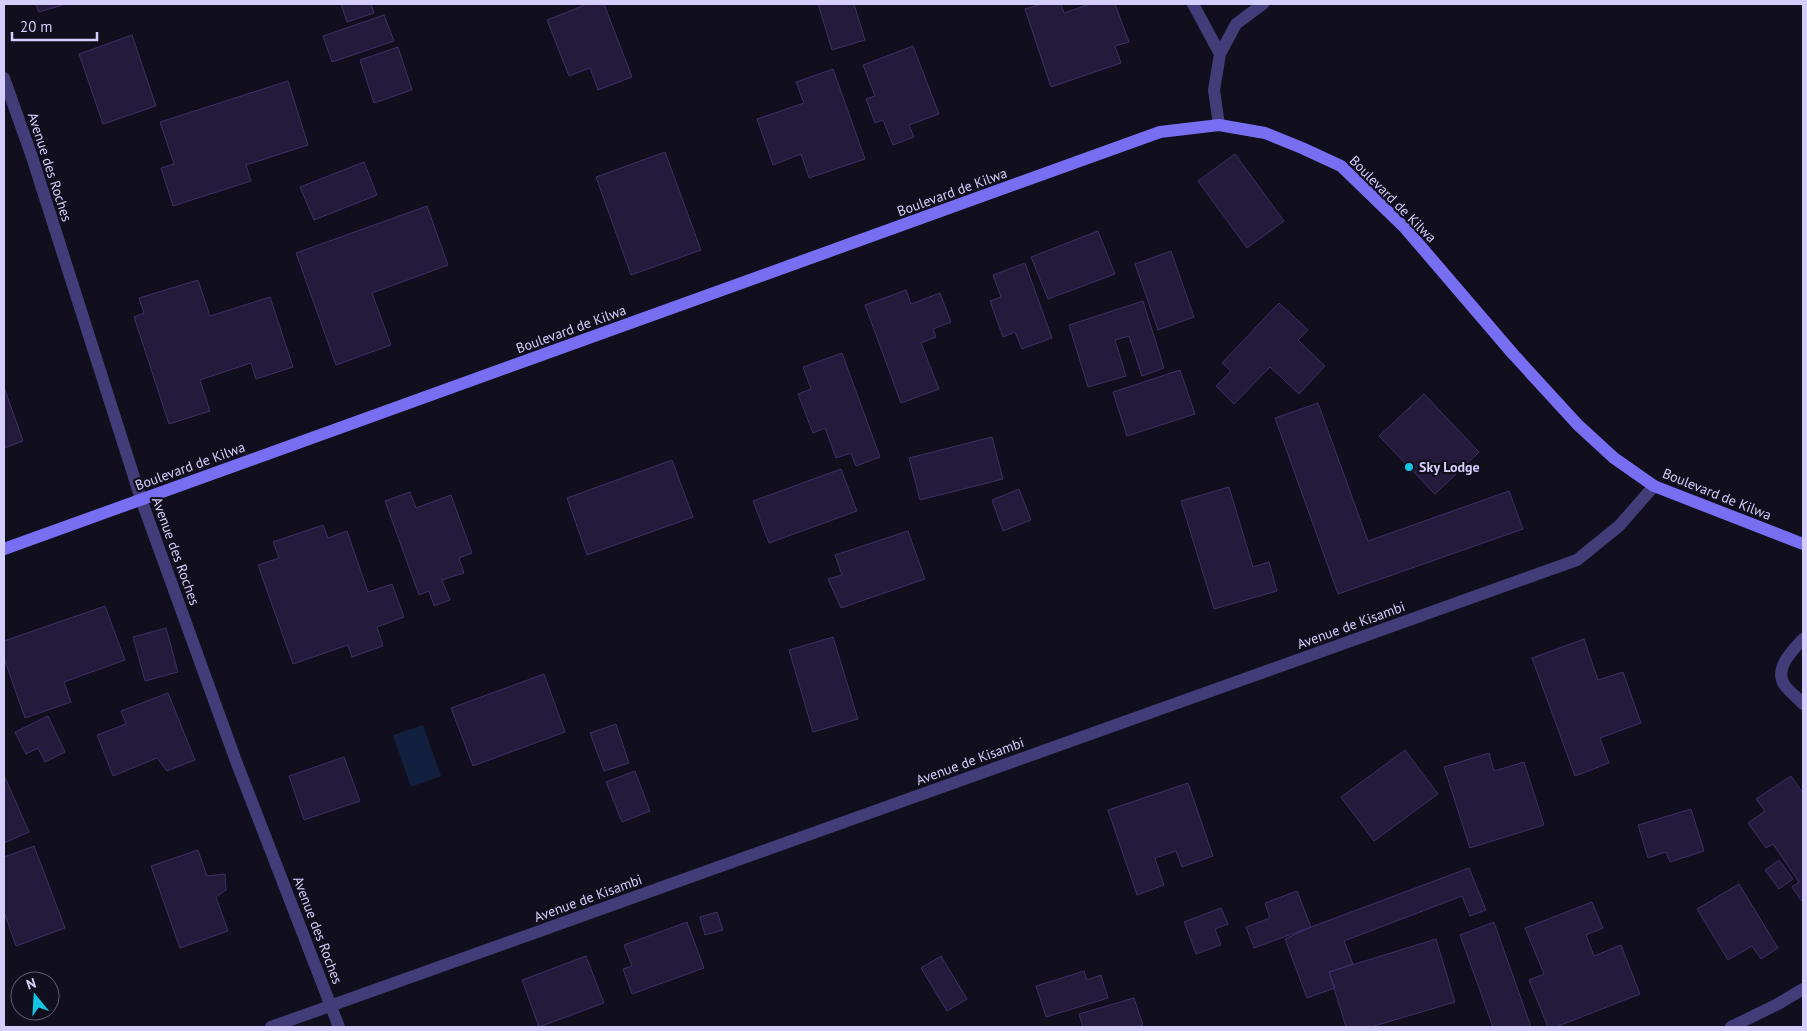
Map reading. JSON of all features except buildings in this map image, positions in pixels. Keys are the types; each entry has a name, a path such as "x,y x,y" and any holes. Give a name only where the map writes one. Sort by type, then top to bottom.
{"street":[{"path":"1193,4 1220,54"},
{"path":"1219,125 1214,90 1220,54 1236,24 1263,4"},
{"name":"Avenue des Roches","path":"4,78 32,157 141,499 236,761 339,1027"},
{"name":"Boulevard de Kilwa","path":"4,549 1160,132 1219,125 1265,134 1341,166 1405,228 1513,354 1578,425 1614,458 1654,486 1803,544"},
{"name":"Avenue de Kisambi","path":"271,1027 1577,560 1620,526 1654,486"},
{"path":"1803,639 1787,657 1782,670 1785,686 1803,704"},
{"path":"1731,1027 1778,1004 1803,989"}],"water":[{"path":"423,725 441,776 411,787 393,735"}],"place":[{"name":"Sky Lodge","path":"1409,467"}]}
